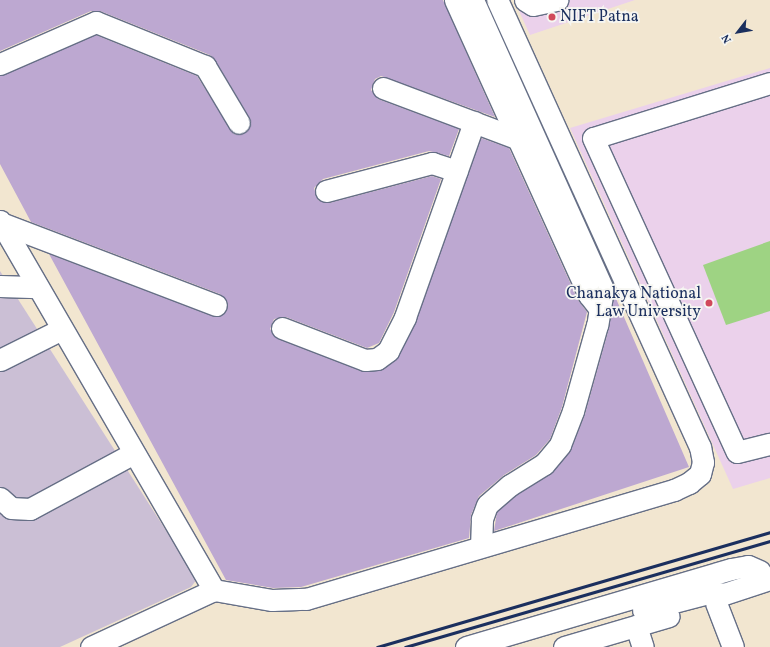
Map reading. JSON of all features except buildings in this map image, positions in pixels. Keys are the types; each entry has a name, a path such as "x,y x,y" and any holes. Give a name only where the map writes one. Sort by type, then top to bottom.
{"street":[{"path":"455,0 527,136 604,289 573,411 560,445 544,464 510,485 487,505 482,519 481,546"},
{"path":"473,0 527,136"},
{"path":"91,647 214,590 272,600 306,599 674,490 689,483 700,474 703,462 697,440 572,162 497,0"},
{"path":"525,0 533,5 557,0"},
{"path":"0,64 96,22 205,66 239,123"},
{"path":"770,83 593,138 737,452 770,444"},
{"path":"383,88 474,122 527,136"},
{"path":"282,328 365,360 377,359 388,351 405,317 458,171 474,122"},
{"path":"572,162 598,150"},
{"path":"326,191 432,162 458,171"},
{"path":"1,222 214,590"},
{"path":"1,222 216,305"},
{"path":"0,286 38,287"},
{"path":"0,360 62,329"},
{"path":"0,498 11,508 30,509 134,453"},
{"path":"466,647 731,569 748,566 767,572"},
{"path":"516,647 714,597 738,597 739,586 767,572"},
{"path":"564,647 636,626 714,597"},
{"path":"714,597 733,647"},
{"path":"636,626 642,647"}],"shaded area":[{"name":"NIFT Patna","path":"514,0 635,0 530,35"},
{"name":"Chanakya National Law University","path":"770,68 770,478 733,489 570,128"},
{"path":"0,271 197,579 191,587 60,647 0,647"}],"green space":[{"path":"770,241 770,311 726,325 703,265"}],"railway":[{"path":"377,647 770,532"},
{"path":"405,647 770,541"}],"place":[{"name":"NIFT Patna","path":"552,17"},
{"name":"Chanakya National Law University","path":"709,303"}]}
